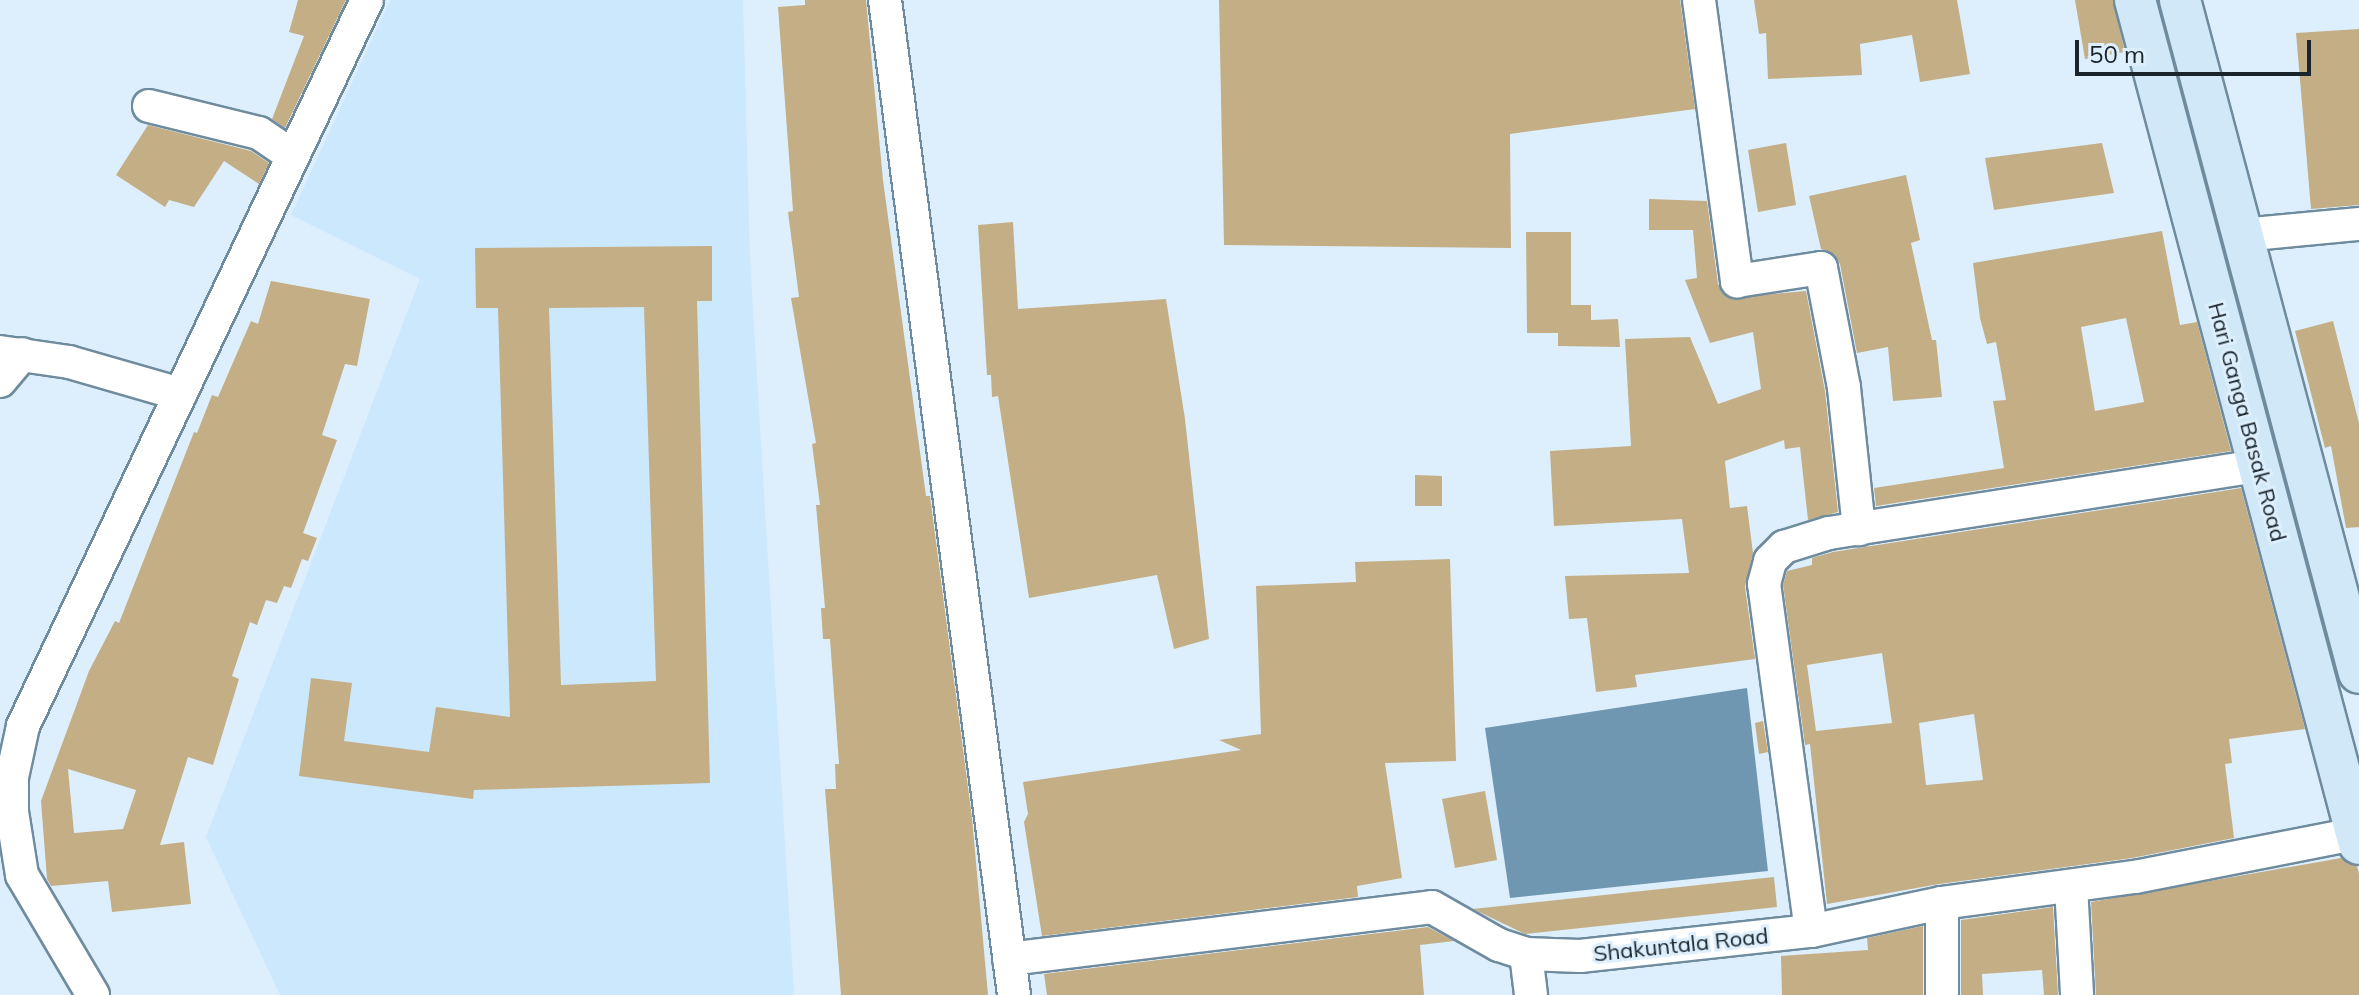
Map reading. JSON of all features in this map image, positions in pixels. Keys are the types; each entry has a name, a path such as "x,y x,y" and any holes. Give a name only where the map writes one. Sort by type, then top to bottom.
{"main road":[{"name":"Hari Ganga Basak Road","path":"2135,0 2358,837"},
{"name":"Hari Ganga Basak Road","path":"2180,0 2359,673"}],"street":[{"path":"93,995 22,875 15,844 11,720 180,394 367,0"},
{"path":"885,0 1014,995"},
{"path":"1699,0 1737,281 1821,268 1844,388 1859,529"},
{"path":"149,106 259,133 293,156"},
{"path":"2242,235 2359,224"},
{"path":"0,381 11,353 69,362 180,394"},
{"path":"1811,931 1764,584 1770,561 1784,547 1859,529 2259,466"},
{"name":"Shakuntala Road","path":"1009,959 1432,907 1499,945 1526,954 1580,956 1811,931 1942,903 2071,886 2358,837"},
{"path":"2071,886 2077,995"},
{"path":"1942,903 1942,995"},
{"path":"1526,954 1531,995"}],"shaded area":[{"path":"390,0 743,0 750,259 794,995 280,995 206,837 420,279 291,215"},
{"path":"1747,688 1768,871 1510,898 1485,728"}],"building":[{"path":"298,0 346,0 285,128 272,119 304,36 289,32"},
{"path":"805,0 866,0 883,180 926,496 930,496 972,818 988,995 841,995 825,789 836,789 835,764 839,764 830,639 823,639 821,608 825,608 816,505 820,505 812,444 816,443 791,298 799,297 788,212 793,211 778,7 805,5"},
{"path":"1219,0 1680,0 1695,109 1510,134 1511,248 1224,245"},
{"path":"1754,0 1957,0 1970,74 1920,82 1912,35 1860,44 1862,75 1768,79 1766,33 1759,34"},
{"path":"2075,0 2113,0 2125,52 2085,59"},
{"path":"2359,29 2359,205 2311,209 2296,33"},
{"path":"148,125 251,151 269,163 259,184 224,161 194,207 169,200 165,207 116,175"},
{"path":"1786,143 1796,205 1758,212 1748,150"},
{"path":"2102,143 2114,193 1994,210 1985,158"},
{"path":"1906,175 1920,240 1911,243 1932,340 1936,340 1942,397 1893,401 1888,347 1857,353 1840,264 1835,255 1821,249 1809,196"},
{"path":"1649,199 1707,201 1718,284 1729,298 1806,291 1825,391 1838,512 1808,520 1800,447 1785,449 1784,440 1725,461 1730,508 1747,506 1753,553 1745,587 1755,659 1635,675 1637,687 1596,692 1587,618 1569,619 1565,576 1689,573 1682,519 1554,526 1550,451 1631,446 1625,339 1690,337 1718,404 1761,389 1753,332 1710,343 1685,280 1697,278 1693,230 1649,230"},
{"path":"1013,222 1018,309 1166,299 1185,419 1209,639 1174,649 1157,575 1029,598 998,396 992,397 991,375 987,375 978,225"},
{"path":"2162,231 2180,325 2197,322 2231,451 1876,506 1874,488 2004,468 1993,401 2006,400 1996,342 1987,344 1980,318 1973,263","holes":["2126,318 2144,402 2095,411 2081,327"]},
{"path":"1526,232 1571,232 1571,305 1591,305 1591,320 1618,319 1620,347 1558,346 1558,333 1527,333"},
{"path":"712,246 712,301 697,301 710,783 474,790 473,799 299,776 311,678 352,683 344,741 429,752 436,707 510,717 498,308 476,308 475,248","holes":["644,307 656,681 561,685 549,308"]},
{"path":"271,281 370,299 357,366 345,364 322,435 337,440 303,533 317,538 308,561 302,559 291,588 284,586 277,603 266,600 257,625 250,622 232,676 239,679 213,765 188,757 160,845 184,842 191,904 112,912 108,881 51,886 47,879 41,801 89,671 115,621 119,623 194,432 197,433 212,395 218,397 251,321 258,324","holes":["68,769 136,790 123,829 74,833"]},
{"path":"2333,321 2359,423 2359,527 2346,528 2331,446 2325,448 2295,331"},
{"path":"1415,475 1442,476 1442,506 1415,506"},
{"path":"2241,488 2305,729 2229,739 2232,763 2225,764 2234,838 2132,858 1939,884 1827,904 1810,744 1805,745 1783,585 1787,571 1812,565 1812,558 1833,552","holes":["1882,653 1892,723 1816,731 1807,665","1974,714 1983,780 1926,785 1919,723"]},
{"path":"1450,559 1456,761 1385,763 1402,878 1357,886 1358,897 1042,936 1024,822 1028,814 1023,782 1241,750 1219,740 1261,734 1256,586 1356,582 1355,562"},
{"path":"1763,721 1768,752 1759,754 1755,723"},
{"path":"1485,791 1497,860 1455,868 1442,799"},
{"path":"2341,858 2357,866 2359,873 2359,995 2096,995 2091,902"},
{"path":"1774,877 1777,907 1525,934 1473,909"},
{"path":"2053,907 2058,995 2044,995 2042,970 1982,974 1983,995 1961,995 1961,920"},
{"path":"1923,926 1923,995 1782,995 1781,956 1868,950 1867,938"},
{"path":"1428,927 1454,941 1420,945 1424,995 1047,995 1044,974"}]}
